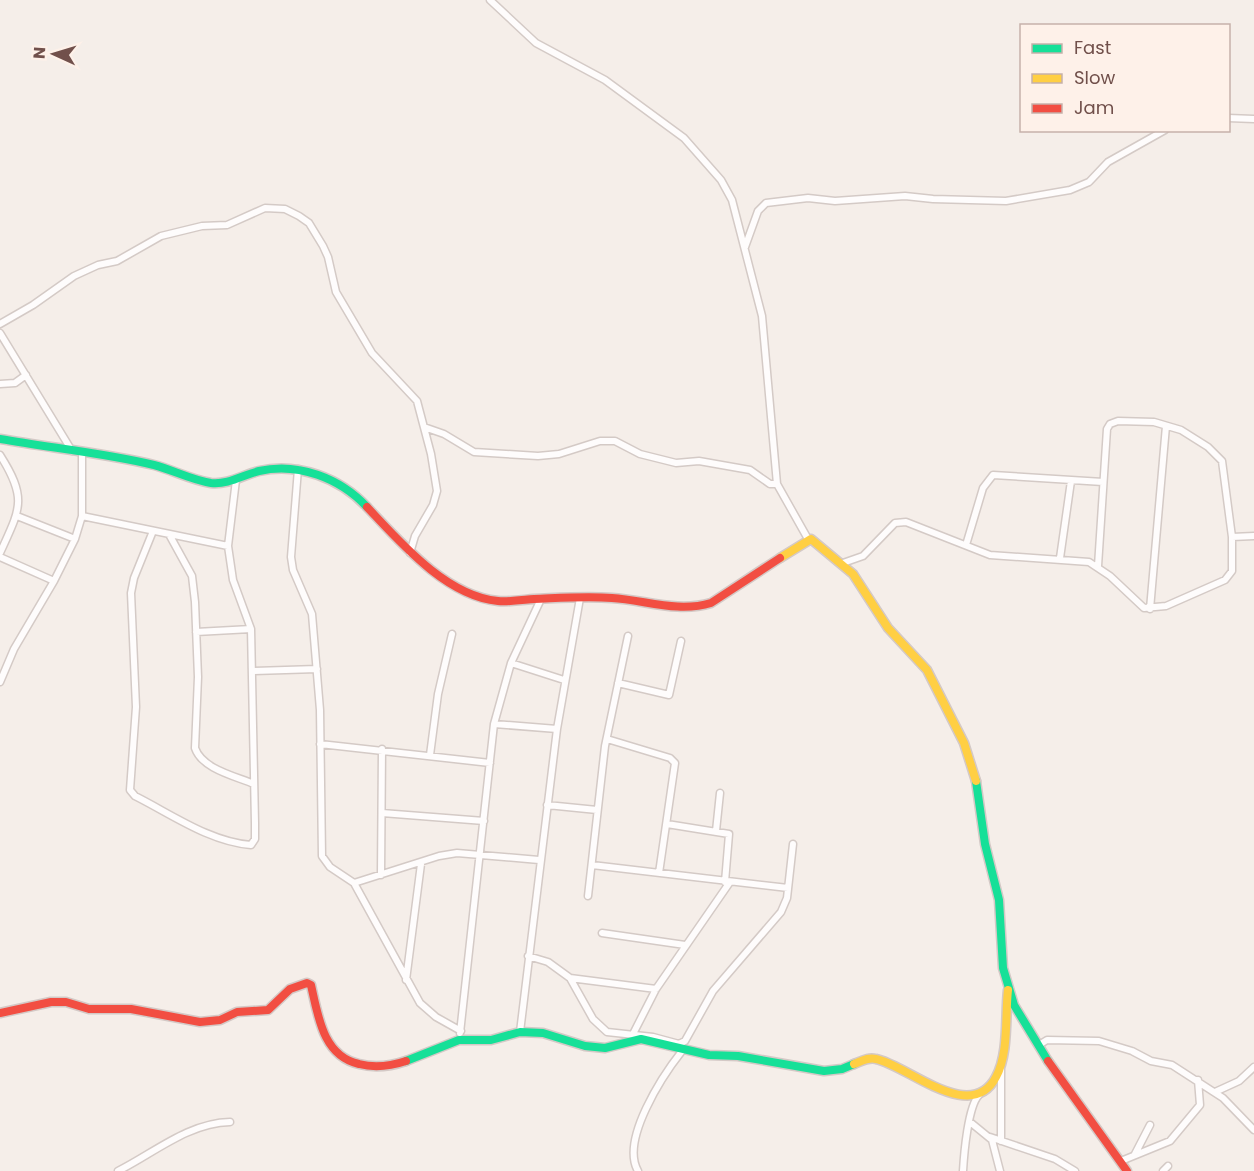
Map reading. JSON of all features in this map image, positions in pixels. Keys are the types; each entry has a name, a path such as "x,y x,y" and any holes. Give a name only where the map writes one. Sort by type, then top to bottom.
{"street":[{"path":"490,0 536,43 605,80 697,150 722,180 732,200 745,248 766,344 777,484 808,539 843,562 888,628 927,670 964,743 975,775 985,844 999,900 1001,946 1008,990 1014,1005 1039,1045 1127,1171"},
{"path":"1230,118 1254,119"},
{"path":"745,248 758,211 766,203 808,198 835,201 905,196 933,200 1000,201 1070,190 1089,182 1108,162 1161,132"},
{"path":"0,324 33,305 74,276 98,265 117,261 161,236 202,226 227,225 265,208 285,209 309,223 316,233 328,257 336,292 372,353 417,401 436,496 410,553"},
{"path":"0,333 72,451"},
{"path":"0,384 15,383 26,375"},
{"path":"843,562 863,556 899,522 919,525 990,555 1060,558 1089,562 1098,566 1134,601 1150,609 1166,606 1230,576 1232,537 1222,461 1208,447 1181,430 1134,421 1110,424 1103,482 1098,566"},
{"path":"1150,609 1166,426"},
{"path":"424,427 444,434 474,452 538,456 559,454 600,441 615,441 640,454 676,463 699,461 750,470 770,484 777,484"},
{"path":"0,439 153,465 210,483 236,480 260,471 298,469 316,473 346,487 410,553 438,576 481,597 498,601 625,598 659,606 697,608 711,603 808,539"},
{"path":"0,681 14,649 54,581 75,539 82,516 82,454"},
{"path":"0,455 13,475 19,494 17,516 0,555 54,581"},
{"path":"298,469 291,557 293,570 312,614 317,669 322,856 330,867 354,883 420,1003 460,1035 491,1040 520,1032 543,1032 585,1046 605,1048 641,1039 682,1051 746,1057 824,1071 842,1069 868,1058 877,1059 935,1088 951,1093 979,1095"},
{"path":"966,545 989,478 993,475 1103,482"},
{"path":"153,531 134,578 131,593 136,707 130,790 135,796 202,830 235,844 251,845 255,839 251,629 233,580 228,546 236,480"},
{"path":"1060,558 1071,481"},
{"path":"17,516 75,539"},
{"path":"82,516 170,536 228,546"},
{"path":"1232,537 1235,535 1254,537"},
{"path":"170,536 192,576 198,706 195,748 198,756 211,766 254,784"},
{"path":"520,1032 556,729 580,598"},
{"path":"460,1035 494,724 511,663 541,599"},
{"path":"196,632 251,629"},
{"path":"430,754 438,694 452,634"},
{"path":"588,896 607,739 628,636"},
{"path":"618,683 669,695 681,641"},
{"path":"511,663 564,680"},
{"path":"253,671 317,669"},
{"path":"494,724 556,729"},
{"path":"607,739 670,758 675,763 659,873"},
{"path":"320,744 430,754 490,763"},
{"path":"381,875 382,749"},
{"path":"716,831 720,793"},
{"path":"547,805 597,810"},
{"path":"382,813 484,821"},
{"path":"633,1034 656,989 728,882 730,837 716,831 667,824"},
{"path":"528,956 548,962 570,978 599,1028 607,1032 633,1034 673,1043 685,1041 713,991 781,912 788,888 793,844"},
{"path":"354,883 421,864 439,856 481,854 539,860"},
{"path":"406,981 421,864"},
{"path":"592,865 788,888"},
{"path":"602,933 685,945"},
{"path":"570,978 656,989"},
{"path":"0,1013 51,1002 66,1002 89,1009 131,1009 200,1022 220,1020 237,1011 268,1010 290,988 307,983 312,985 326,1038 340,1058 346,1061 372,1067 389,1066 460,1035"},
{"path":"1001,1141 1001,1070 1008,990"},
{"path":"1039,1045 1044,1040 1099,1041 1132,1051 1151,1060 1172,1065 1215,1092 1254,1130"},
{"path":"638,1171 634,1142 637,1131 657,1085 682,1051"},
{"path":"1215,1092 1239,1081 1254,1067"},
{"path":"963,1171 975,1100 988,1090 1001,1070"},
{"path":"1121,1161 1134,1154 1170,1142 1198,1109 1201,1101 1198,1080"},
{"path":"117,1171 193,1128 209,1123 230,1122"},
{"path":"970,1122 990,1137 1055,1159 1075,1171"},
{"path":"1134,1154 1141,1146 1150,1125"},
{"path":"990,1137 1000,1171"}],"traffic: fast":[{"path":"0,439 135,461 211,483 223,483 259,471 274,469 303,471 331,480 367,507"},
{"path":"976,781 985,844 999,900 1003,968 1014,1005 1048,1061"},
{"path":"406,1061 459,1040 491,1040 520,1032 543,1033 585,1046 605,1048 641,1039 709,1055 738,1056 824,1071 842,1069 854,1064"}],"traffic: slow":[{"path":"780,558 811,539 853,574 888,628 927,670 964,743 976,781"},
{"path":"854,1064 876,1059 955,1094 971,1095 985,1090 996,1077 1003,1057 1008,990"}],"traffic: jam":[{"path":"367,507 409,551 442,578 479,597 498,601 592,597 674,606 699,606 711,603 780,558"},
{"path":"0,1013 51,1002 66,1002 89,1009 131,1009 200,1022 220,1020 237,1012 268,1010 290,989 307,983 311,985 324,1033 337,1053 347,1060 371,1066 406,1061"},
{"path":"1048,1061 1127,1171"}]}
